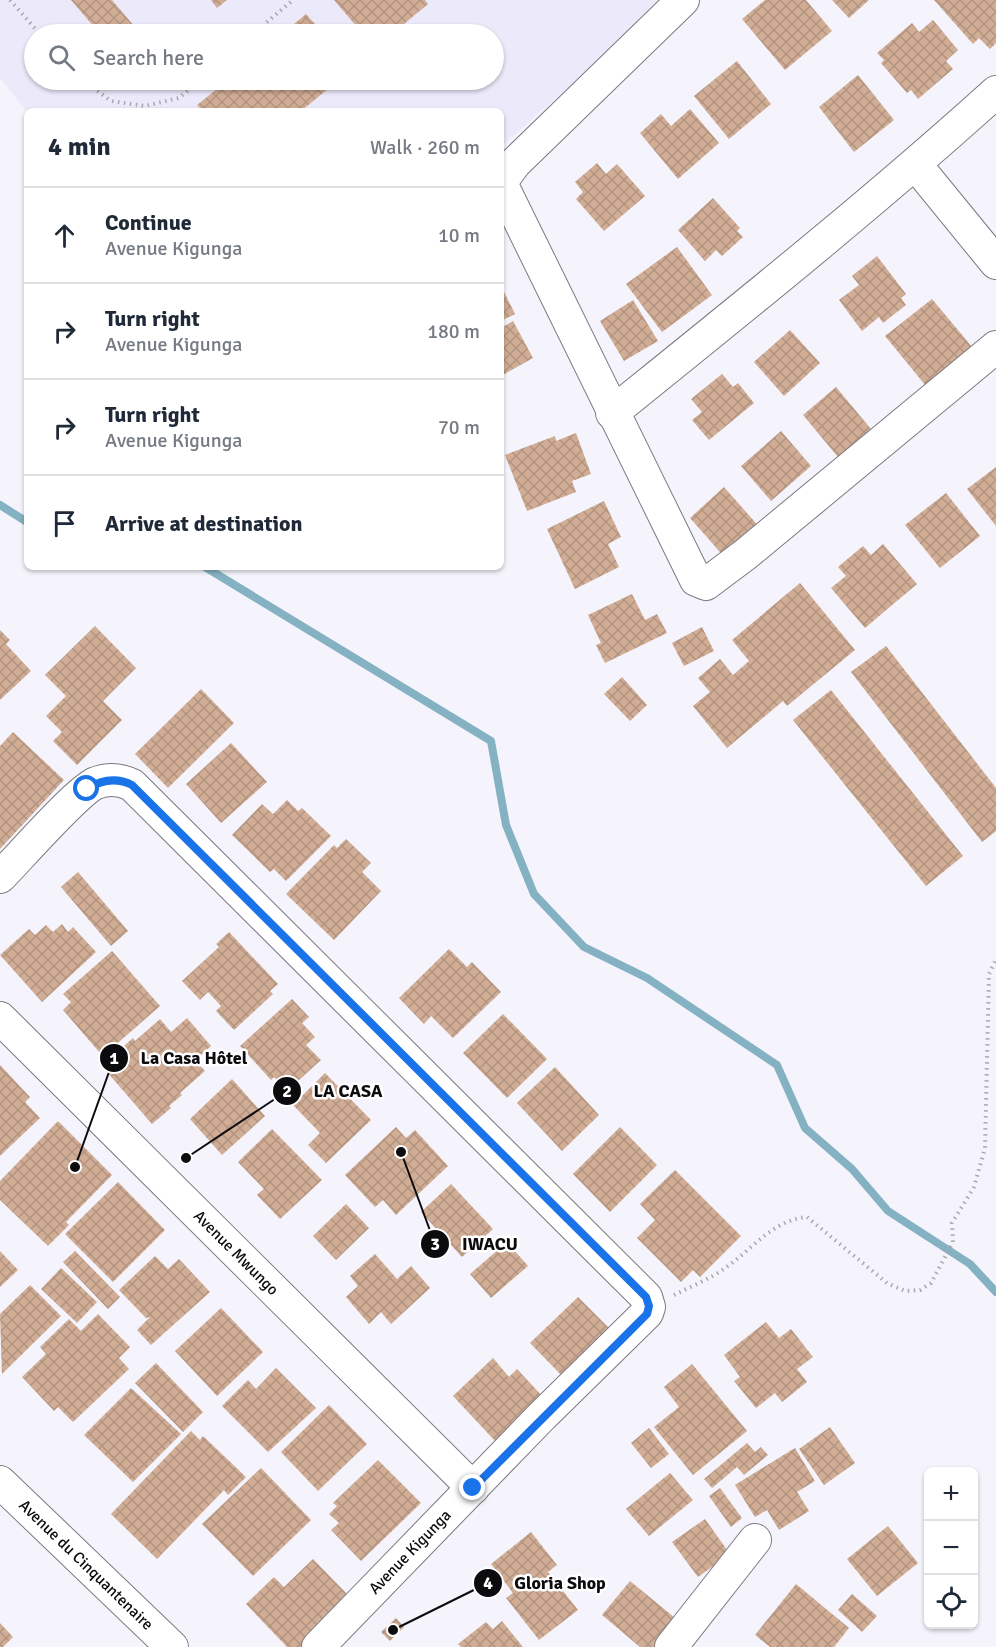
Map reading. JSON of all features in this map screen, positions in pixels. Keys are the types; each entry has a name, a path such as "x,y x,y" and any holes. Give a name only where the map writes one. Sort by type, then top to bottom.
{"street":[{"path":"504,178 515,163 683,0"},
{"path":"612,413 916,165 996,92"},
{"path":"916,165 996,263"},
{"path":"504,189 696,580 706,584 996,346"},
{"path":"0,877 87,789 108,780 119,780 132,785 644,1294 649,1306"},
{"name":"Avenue Mwungo","path":"0,1018 473,1488"},
{"name":"Avenue Kigunga","path":"318,1647 647,1314 649,1306"},
{"name":"Avenue du Cinquantenaire","path":"0,1482 172,1647"},
{"path":"671,1647 755,1540"}],"path":[{"path":"10,0 31,24"},
{"path":"265,24 293,0"},
{"path":"96,90 111,101 145,106 179,98 188,90"},
{"path":"649,1306 727,1267 779,1224 807,1217 887,1283 905,1292 920,1290 931,1283 953,1242 952,1223 974,1187 985,1148 989,974 996,960"}],"shaded area":[{"path":"0,0 667,0 504,144 504,108 24,108 0,78"}],"building":[{"path":"71,0 112,0 132,24 91,24"},
{"path":"211,0 227,0 217,8"},
{"path":"334,0 425,0 428,4 404,24 354,24"},
{"path":"765,0 806,0 832,31 785,70 742,19"},
{"path":"832,0 869,0 849,18"},
{"path":"934,0 996,0 996,43 990,49 979,38 973,44"},
{"path":"306,14 315,24 294,24"},
{"path":"933,20 958,50 946,61 953,69 918,99 911,90 907,93 881,63 884,60 877,53 912,23 919,32"},
{"path":"737,61 771,104 729,139 694,96"},
{"path":"858,75 894,120 854,152 819,107"},
{"path":"216,90 327,90 305,108 200,108 197,105"},
{"path":"690,109 719,143 678,179 640,133 661,114 671,126"},
{"path":"597,163 606,174 617,164 645,196 604,231 576,199 583,192 575,182"},
{"path":"713,198 740,228 737,231 743,237 722,256 716,250 705,261 678,230"},
{"path":"677,247 712,295 662,332 626,284"},
{"path":"877,256 906,294 901,298 906,305 883,323 879,317 862,331 839,300 859,285 852,276"},
{"path":"504,292 515,314 504,320"},
{"path":"932,299 973,348 926,386 885,336"},
{"path":"633,300 658,341 624,361 600,321"},
{"path":"513,321 533,358 504,374 504,326"},
{"path":"790,330 820,363 784,396 754,362"},
{"path":"722,374 733,387 738,383 754,403 709,440 692,420 702,412 691,399"},
{"path":"836,387 871,429 838,457 803,415"},
{"path":"781,431 811,466 771,501 741,466"},
{"path":"576,433 591,474 572,481 576,492 527,511 505,455 555,436 556,441"},
{"path":"996,467 996,526 967,489"},
{"path":"724,487 762,530 728,561 690,518"},
{"path":"946,493 980,536 940,568 905,525"},
{"path":"604,501 621,537 608,544 619,567 575,589 547,529"},
{"path":"883,544 917,584 865,628 831,588 846,576 838,567 863,546 871,555"},
{"path":"800,583 855,650 787,706 783,701 727,748 693,706 710,692 698,678 720,659 733,675 749,661 732,640"},
{"path":"632,594 645,620 657,614 667,633 605,663 596,645 601,643 588,615"},
{"path":"95,626 136,668 103,701 122,720 77,765 53,741 62,732 46,716 66,696 45,675"},
{"path":"702,627 714,651 684,666 672,643"},
{"path":"0,630 10,640 6,644 31,671 0,700"},
{"path":"886,646 996,788 996,831 982,842 851,672"},
{"path":"622,677 647,705 630,721 604,694"},
{"path":"201,689 234,723 168,788 135,754"},
{"path":"831,690 963,856 926,886 793,720"},
{"path":"13,732 64,780 0,849 0,746"},
{"path":"231,743 267,782 221,823 186,784"},
{"path":"287,800 298,811 302,808 331,836 286,881 274,869 270,872 232,835 262,804 273,814"},
{"path":"346,839 371,863 362,872 381,891 334,940 286,894 334,845 337,848"},
{"path":"78,872 128,931 111,946 61,887"},
{"path":"62,924 68,932 73,927 96,952 42,1002 0,955 29,929 35,935 46,925 53,932"},
{"path":"229,932 278,984 270,991 273,994 234,1030 216,1011 221,1006 208,992 200,1000 182,981 219,947 216,944"},
{"path":"449,949 467,967 472,962 501,992 453,1038 431,1016 424,1024 399,998"},
{"path":"112,951 160,1006 111,1049 108,1046 100,1053 63,1010 71,1002 63,994"},
{"path":"292,999 309,1017 302,1023 315,1037 306,1045 321,1060 287,1091 274,1077 271,1080 240,1046"},
{"path":"503,1014 547,1059 507,1098 463,1053"},
{"path":"187,1018 211,1046 195,1060 205,1071 180,1093 182,1095 169,1106 171,1108 152,1124 107,1072 122,1060 116,1053 133,1038 135,1041 160,1019 171,1032"},
{"path":"0,1065 30,1097 25,1102 40,1118 0,1156"},
{"path":"555,1067 599,1115 562,1151 517,1103"},
{"path":"325,1073 371,1120 326,1163 308,1145 320,1133 293,1105"},
{"path":"232,1079 265,1116 222,1155 190,1119"},
{"path":"58,1121 112,1175 66,1222 69,1225 48,1246 0,1200 0,1181"},
{"path":"396,1127 406,1138 415,1130 448,1166 396,1215 383,1200 375,1207 345,1175"},
{"path":"620,1127 657,1165 610,1212 573,1174"},
{"path":"272,1129 322,1180 280,1219 257,1195 264,1189 238,1162"},
{"path":"675,1170 741,1236 700,1277 693,1270 681,1282 637,1238 655,1220 640,1204"},
{"path":"118,1182 165,1230 113,1282 65,1234"},
{"path":"451,1184 493,1229 462,1257 421,1212"},
{"path":"346,1204 369,1228 336,1260 313,1236"},
{"path":"507,1242 528,1266 491,1298 470,1274"},
{"path":"0,1251 18,1270 0,1287"},
{"path":"75,1251 120,1297 108,1309 63,1262"},
{"path":"375,1254 397,1279 411,1266 430,1288 391,1324 381,1312 369,1324 346,1297 358,1286 350,1276"},
{"path":"155,1256 168,1269 179,1259 210,1292 151,1345 137,1330 150,1317 146,1318 119,1290"},
{"path":"61,1268 97,1302 77,1323 41,1289"},
{"path":"30,1285 61,1316 2,1374 0,1314"},
{"path":"578,1297 614,1333 566,1380 530,1343"},
{"path":"221,1308 263,1352 217,1396 175,1351"},
{"path":"98,1314 130,1347 119,1358 129,1369 73,1422 58,1407 54,1411 22,1377 46,1354 40,1347 69,1319 81,1331"},
{"path":"766,1322 779,1338 791,1329 813,1357 797,1369 807,1382 782,1402 775,1393 756,1408 734,1381 740,1377 724,1355"},
{"path":"493,1358 509,1377 517,1369 544,1398 496,1442 453,1396"},
{"path":"156,1363 203,1412 183,1432 135,1383"},
{"path":"692,1364 747,1431 693,1475 654,1427 679,1407 664,1387"},
{"path":"276,1368 316,1408 268,1452 222,1406 248,1380 256,1389"},
{"path":"131,1388 181,1434 133,1482 84,1435"},
{"path":"329,1405 367,1444 318,1491 281,1452"},
{"path":"830,1427 855,1463 824,1485 799,1449"},
{"path":"649,1428 669,1454 651,1468 631,1443"},
{"path":"191,1431 200,1440 203,1436 246,1477 228,1495 224,1490 157,1559 111,1514"},
{"path":"747,1443 755,1452 761,1447 768,1455 744,1475 737,1467 712,1488 704,1479"},
{"path":"795,1448 815,1481 797,1492 809,1511 779,1530 767,1510 755,1517 735,1485"},
{"path":"378,1460 421,1503 361,1561 331,1530 339,1523 329,1514 337,1506 333,1503"},
{"path":"261,1468 311,1520 253,1576 202,1524"},
{"path":"670,1473 693,1500 649,1536 626,1509"},
{"path":"720,1488 742,1518 731,1527 709,1496"},
{"path":"705,1519 730,1554 698,1577 672,1542"},
{"path":"888,1526 918,1563 877,1596 847,1559"},
{"path":"531,1532 557,1565 548,1572 578,1610 539,1640 506,1598 513,1593 491,1564"},
{"path":"313,1559 349,1596 308,1647 287,1647 246,1604 274,1577 284,1587"},
{"path":"630,1581 680,1622 659,1647 640,1647 602,1615"},
{"path":"796,1584 849,1628 834,1647 770,1647 755,1635"},
{"path":"852,1594 877,1616 862,1632 838,1610"},
{"path":"396,1618 404,1627 390,1641 381,1632"},
{"path":"502,1621 523,1647 461,1647 458,1644 486,1622 493,1629"},
{"path":"0,1623 13,1637 3,1647 0,1647"}],"waterway":[{"path":"0,505 24,520"},
{"path":"210,570 491,741 506,825 534,894 584,947 647,978 777,1065 805,1128 852,1169 888,1211 970,1264 996,1292"}],"place":[{"name":"IWACU","path":"401,1152"},
{"name":"LA CASA","path":"186,1158"},
{"name":"La Casa Hôtel","path":"75,1167"},
{"name":"Gloria Shop","path":"393,1630"}],"route":[{"path":"87,789 96,783 108,780 119,780 132,785 646,1297 649,1306 647,1314 542,1416 473,1488"}]}
